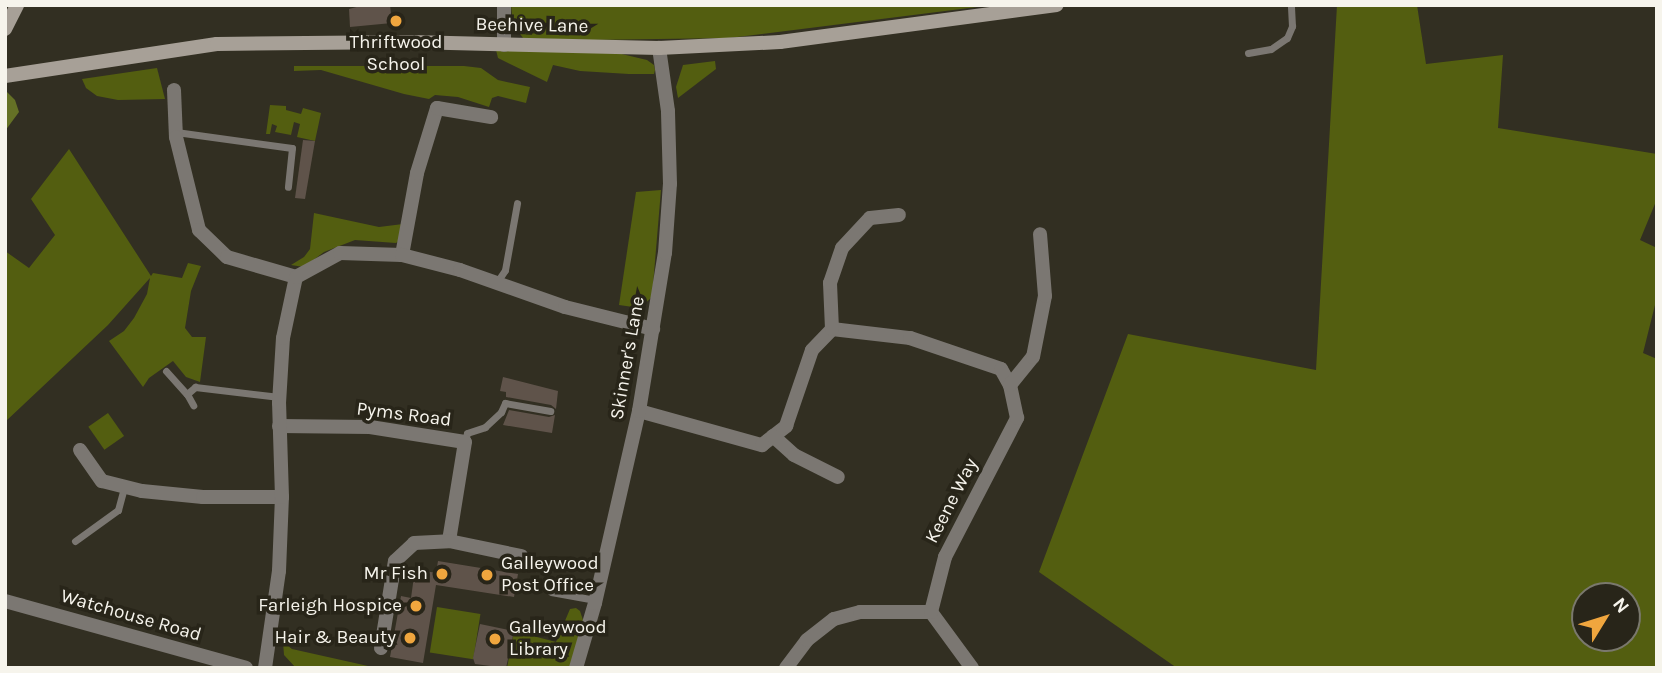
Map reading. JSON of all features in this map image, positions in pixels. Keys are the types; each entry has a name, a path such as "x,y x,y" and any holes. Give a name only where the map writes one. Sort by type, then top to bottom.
{"main road":[{"path":"5,29 17,5"},
{"name":"Beehive Lane","path":"5,76 217,44 410,42 659,48 780,42 1057,5"}],"street":[{"path":"504,5 504,45"},
{"name":"Skinner's Lane","path":"576,668 596,600 639,411 653,329 670,184 668,111 659,48"},
{"path":"174,90 176,132 199,230 227,257 296,277 340,253 402,255 497,283 565,307 653,329"},
{"path":"402,255 417,173 437,108 491,117"},
{"path":"639,411 762,445 786,426 812,350 832,329 830,283 842,247 870,218 898,215"},
{"path":"832,329 910,338 1001,369 1010,385 1033,357 1045,296 1040,234"},
{"path":"265,668 279,571 282,497 279,397 283,338 296,277"},
{"name":"Keene Way","path":"931,612 944,557 1017,418 1010,385"},
{"name":"Pyms Road","path":"279,426 370,427 465,442 449,541"},
{"path":"773,436 794,455 838,477"},
{"path":"80,450 102,481 124,487 203,497 282,497"},
{"path":"382,648 395,561 414,543 449,541 521,555"},
{"name":"Watchouse Road","path":"5,601 246,668"},
{"path":"786,668 807,640 834,619 860,612 931,612 972,668"}],"lane":[{"path":"1248,53 1271,49 1287,38 1292,26 1291,5"},
{"path":"176,132 292,148 288,187"},
{"path":"497,283 505,270 517,203"},
{"path":"166,371 194,405"},
{"path":"187,394 195,387 279,397"},
{"path":"465,442 467,433 485,427 501,412 505,403 550,411"},
{"path":"75,541 118,510 124,487"},
{"path":"551,592 596,600"}],"green space":[{"path":"511,5 993,5 729,38 588,40 523,38 513,24"},
{"path":"1337,5 1417,5 1426,64 1503,55 1498,128 1657,154 1657,199 1640,240 1657,248 1657,297 1643,353 1657,359 1657,668 1177,668 1039,572 1128,334 1316,370"},
{"path":"496,50 609,51 647,60 654,65 655,70 654,74 629,74 580,71 553,65 547,82 498,58"},
{"path":"715,61 716,69 678,98 676,87 683,65"},
{"path":"294,66 464,66 481,68 498,80 530,87 526,103 498,96 492,98 489,107 458,97 435,95 429,99 404,94 321,70 294,71"},
{"path":"157,68 165,99 118,100 97,96 86,88 82,79"},
{"path":"5,90 15,100 19,112 5,131"},
{"path":"270,105 286,106 286,110 301,114 303,108 321,113 315,141 297,137 300,124 294,122 291,135 275,132 277,126 272,124 270,134 266,134"},
{"path":"69,149 151,276 153,273 182,278 188,263 201,266 191,291 185,328 192,337 206,337 200,382 186,377 173,361 149,378 143,387 109,341 124,331 134,318 147,294 150,278 108,325 5,422 5,251 29,268 55,235 31,199"},
{"path":"661,190 652,297 640,308 619,305 636,192"},
{"path":"314,213 379,227 403,224 405,236 396,243 355,240 324,252 304,267 291,265 304,257 310,249"},
{"path":"108,413 124,436 104,450 88,427"},
{"path":"437,607 480,614 473,659 430,652"},
{"path":"576,608 583,620 570,668 507,668 514,631 556,642 570,609"},
{"path":"283,642 292,649 377,668 296,668 284,655"}],"building":[{"path":"364,5 390,5 392,23 350,27 349,9"},
{"path":"303,140 315,141 305,199 295,198"},
{"path":"503,377 558,391 556,409 551,405 506,397 506,392 500,391"},
{"path":"509,410 549,417 555,415 552,433 503,425"},
{"path":"438,561 518,574 514,597 436,585 423,663 390,657 401,596 411,598 415,569 436,573"},
{"name":"Galleywood Library","path":"480,624 514,631 506,668 475,664 473,658"}],"place":[{"name":"Thriftwood School","path":"396,21"},
{"name":"Mr Fish","path":"442,574"},
{"name":"Galleywood Post Office","path":"487,575"},
{"name":"Farleigh Hospice","path":"416,606"},
{"name":"Hair & Beauty","path":"410,638"},
{"name":"Galleywood Library","path":"495,639"}]}
